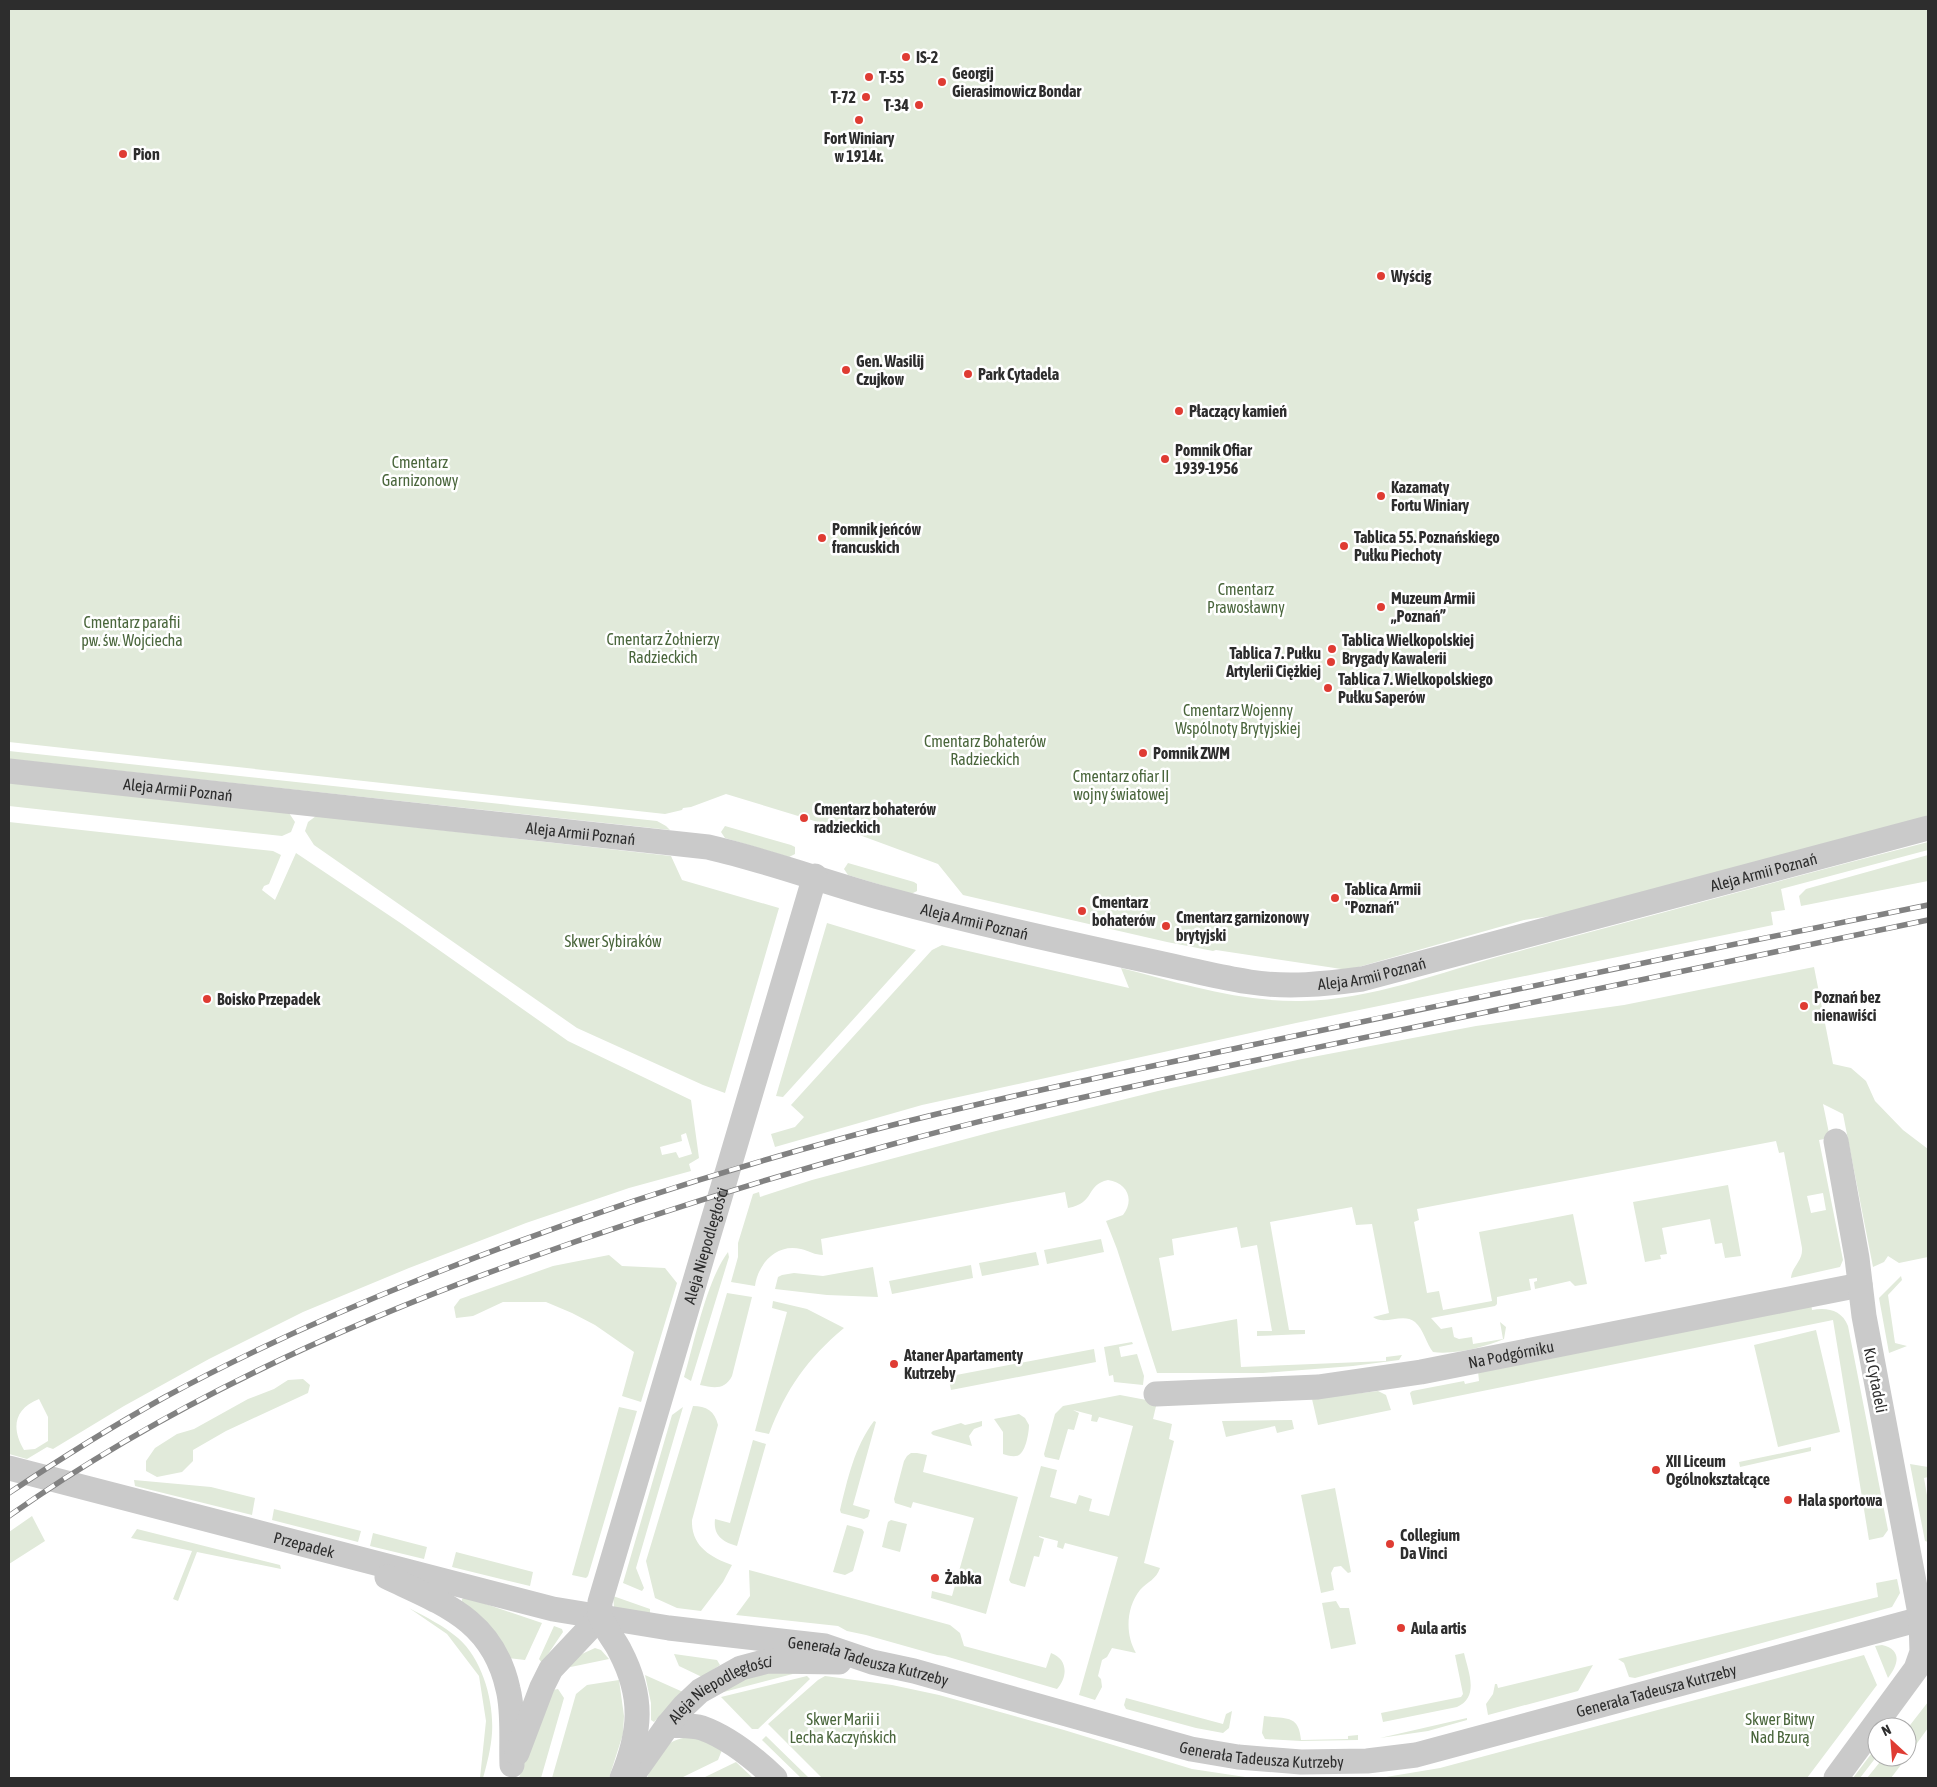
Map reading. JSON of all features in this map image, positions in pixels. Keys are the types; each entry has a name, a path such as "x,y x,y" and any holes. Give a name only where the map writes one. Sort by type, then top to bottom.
{"street":[{"name":"Aleja Armii Poznań","path":"9,771 708,847 955,917 1249,982 1306,985 1362,979 1928,828"},
{"name":"Aleja Niepodległości","path":"600,1617 600,1602 604,1584 815,876"},
{"name":"Ku Cytadeli","path":"1836,1141 1874,1368 1924,1618 1922,1652 1916,1669 1836,1778"},
{"name":"Na Podgórniku","path":"1156,1394 1318,1387 1421,1372 1860,1285"},
{"name":"Przepadek","path":"9,1468 553,1609 600,1617"},
{"path":"330,1550 457,1612 488,1639 508,1689 510,1772"},
{"name":"Generała Tadeusza Kutrzeby","path":"600,1617 669,1628 825,1646 872,1662 914,1670 1191,1748 1256,1759 1301,1762 1367,1761 1416,1755 1924,1618"},
{"path":"510,1772 548,1674 600,1617 625,1660 636,1694 638,1725 634,1746 622,1778"},
{"name":"Aleja Niepodległości","path":"631,1778 668,1725 684,1706 700,1691 741,1668 768,1661 872,1662"},
{"path":"668,1725 701,1728 726,1739 748,1754 775,1778"}],"green space":[{"name":"Park Cytadela","path":"9,9 1928,9 1928,816 1563,914 1524,920 1348,970 1213,951 963,895 938,864 854,833 726,794 665,814 9,742"},
{"path":"9,751 657,821 670,830 9,759"},
{"path":"9,783 289,813 295,822 291,832 282,836 9,806"},
{"name":"Skwer Sybiraków","path":"316,816 671,856 682,880 779,908 725,1093 703,1085 577,1028 314,845 305,831 308,822"},
{"path":"9,822 273,851 281,855 269,884 264,886 262,890 275,900 296,853 402,924 568,1041 691,1100 699,1158 689,1164 691,1171 629,1188 526,1223 409,1268 303,1312 209,1359 124,1406 53,1449 47,1447 27,1459 9,1454","holes":["686,1133 692,1154 679,1158 676,1152 662,1155 660,1147 682,1141 681,1135","39,1399 48,1417 48,1441 35,1449 24,1450 17,1434 17,1420 24,1408"]},
{"path":"725,826 791,845 795,847 795,854 789,857 725,838 721,832"},
{"path":"1928,842 1928,850 1781,889 1785,910 1771,912 1773,925 1296,1023 922,1105 775,1147 771,1134 795,1127 804,1117 791,1105 932,950 942,945 1129,988 1121,968 1232,995 1301,1001 1327,999 1354,996 1406,984 1508,954"},
{"path":"1928,855 1928,881 1801,906 1799,896 1806,889"},
{"path":"848,863 914,882 917,884 917,891 911,894 848,875 844,869"},
{"path":"827,923 916,950 783,1097 776,1096"},
{"path":"1814,967 1833,1064 1851,1068 1866,1081 1875,1101 1903,1130 1928,1149 1928,1257 1899,1263 1888,1256 1884,1262 1873,1267 1843,1114 1823,1104 1830,1138 1819,1140 1843,1260 1840,1267 1791,1278 1801,1256 1802,1248 1784,1152 1779,1153 1776,1141 1417,1209 1419,1220 1414,1222 1427,1293 1439,1291 1443,1310 1492,1301 1479,1232 1573,1214 1587,1284 1575,1286 1570,1281 1535,1289 1534,1282 1537,1281 1537,1278 1529,1279 1531,1290 1497,1297 1497,1304 1495,1306 1431,1318 1441,1329 1452,1327 1454,1337 1459,1339 1472,1337 1473,1344 1503,1339 1500,1322 1506,1327 1504,1339 1488,1345 1460,1351 1433,1352 1421,1329 1410,1319 1383,1320 1373,1317 1389,1313 1372,1224 1356,1225 1352,1207 1270,1222 1289,1330 1305,1330 1305,1334 1257,1336 1257,1331 1272,1331 1257,1245 1241,1248 1237,1227 1172,1239 1174,1255 1159,1258 1172,1331 1237,1319 1241,1367 1386,1361 1386,1357 1402,1355 1399,1360 1353,1366 1263,1373 1157,1373 1117,1249 1106,1221 1123,1215 1127,1209 1129,1198 1120,1184 1108,1180 1096,1186 1083,1202 1068,1208 1065,1192 821,1239 823,1255 801,1249 784,1249 776,1252 764,1263 755,1286 731,1282 738,1257 738,1243 753,1194 759,1192 760,1197 812,1180 992,1132 1158,1091 1302,1059 1476,1026 1624,1005","holes":["1823,1193 1826,1210 1811,1213 1807,1196"]},
{"path":"1728,1185 1741,1256 1725,1258 1722,1243 1715,1244 1710,1219 1662,1228 1667,1254 1660,1255 1661,1259 1645,1262 1633,1202"},
{"path":"1101,1239 1104,1252 1047,1264 1044,1250"},
{"path":"728,1252 729,1257 691,1381 684,1377 702,1312 713,1279"},
{"path":"1036,1252 1039,1265 982,1276 979,1263"},
{"path":"609,1255 622,1266 665,1268 677,1283 641,1402 622,1396 634,1352 595,1325 572,1313 546,1302 503,1302 473,1316 456,1318 454,1307 460,1299 553,1266"},
{"path":"971,1265 973,1278 892,1294 889,1281"},
{"path":"873,1267 878,1297 827,1295 775,1289 778,1277 782,1275 794,1273 823,1276"},
{"path":"1901,1276 1902,1280 1888,1295 1895,1343 1907,1346 1889,1353 1879,1298"},
{"path":"727,1293 752,1297 732,1376 726,1384 719,1387 700,1385"},
{"path":"773,1301 807,1309 844,1328 808,1363 790,1389 769,1434 755,1431 787,1312 772,1308"},
{"path":"1811,1304 1812,1310 1823,1309 1838,1313 1848,1326 1888,1530 1883,1537 1869,1540 1833,1320 1413,1405 1410,1393 1412,1391 1464,1381 1465,1384 1479,1381 1478,1371"},
{"path":"1816,1330 1840,1432 1778,1447 1754,1345"},
{"path":"1132,1342 1133,1344 1119,1347 1121,1357 1137,1354 1144,1376 1143,1385 1114,1382 1113,1375 1109,1376 1104,1347"},
{"path":"1094,1349 1096,1362 951,1390 949,1380 951,1376"},
{"path":"303,1379 310,1385 308,1393 226,1431 193,1450 193,1461 182,1472 157,1477 146,1471 146,1461 155,1448 177,1434 194,1429 248,1399 274,1389 288,1380"},
{"path":"1378,1391 1386,1395 1391,1410 1318,1425 1312,1399"},
{"path":"1120,1395 1157,1402 1153,1419 1172,1424 1169,1439 1174,1441 1144,1563 1160,1568 1154,1578 1135,1597 1130,1613 1130,1638 1136,1653 1112,1648 1107,1657 1102,1660 1098,1676 1101,1679 1102,1687 1095,1700 1079,1695 1118,1557 1065,1543 1063,1549 1057,1547 1058,1541 1039,1536 1044,1539 1039,1557 1034,1556 1025,1587 1011,1583 1009,1580 1041,1466 1057,1470 1050,1497 1076,1504 1079,1495 1092,1499 1089,1511 1109,1516 1133,1426 1099,1417 1097,1422 1091,1421 1092,1415 1073,1410 1079,1413 1074,1430 1068,1429 1059,1460 1045,1457 1044,1454 1055,1414 1063,1406"},
{"path":"693,1406 709,1410 715,1416 718,1425 692,1520 693,1529 698,1544 703,1549 716,1558 732,1565 723,1582 701,1611 677,1608 655,1598 646,1561"},
{"path":"619,1407 637,1411 588,1576 586,1578 572,1575"},
{"path":"683,1407 636,1568 644,1588 642,1591 623,1583 672,1415"},
{"path":"1019,1414 1025,1418 1029,1425 1025,1446 1017,1456 1003,1454 1003,1432 994,1419"},
{"path":"1292,1420 1294,1429 1277,1433 1275,1426 1226,1437 1222,1421"},
{"path":"874,1421 876,1422 853,1505 870,1510 868,1517 864,1519 841,1513 840,1510 849,1475 861,1442"},
{"path":"982,1421 982,1426 974,1429 969,1436 972,1446 931,1433 961,1423 965,1425"},
{"path":"753,1440 766,1444 737,1546 723,1540 717,1534 715,1519 730,1523"},
{"path":"1811,1447 1811,1451 1740,1467 1739,1462"},
{"path":"911,1453 927,1455 923,1472 1018,1497 986,1614 931,1598 932,1591 952,1596 974,1518 913,1502 911,1508 895,1503 894,1499 904,1461"},
{"path":"1910,1464 1928,1467 1928,1477 1924,1478 1928,1501 1928,1542 1925,1541"},
{"path":"134,1480 211,1487 255,1498 252,1515 135,1486"},
{"path":"1335,1488 1351,1572 1348,1573 1341,1566 1334,1567 1331,1573 1334,1590 1321,1593 1301,1495"},
{"path":"274,1509 361,1531 358,1542 272,1520"},
{"path":"32,1516 45,1541 9,1564 9,1532"},
{"path":"891,1520 907,1524 900,1552 882,1547 888,1522"},
{"path":"847,1525 862,1529 864,1532 853,1571 845,1575 833,1572"},
{"path":"137,1529 280,1565 281,1569 197,1552 178,1601 173,1599 192,1551 131,1538"},
{"path":"373,1533 427,1547 424,1559 370,1546"},
{"path":"456,1552 533,1572 530,1586 452,1567"},
{"path":"749,1570 950,1625 960,1633 964,1646 1046,1668 1051,1653 1061,1659 1064,1669 1063,1679 1057,1689 945,1656 847,1631 838,1626 736,1615 750,1596"},
{"path":"1897,1579 1900,1593 1892,1607 1635,1678 1629,1677 1624,1663 1618,1659 1878,1597 1876,1583"},
{"path":"613,1596 650,1609 650,1614 614,1607"},
{"path":"465,1597 542,1623 525,1660 507,1658 462,1602 462,1599"},
{"path":"1336,1601 1340,1608 1349,1608 1356,1644 1331,1649 1322,1603"},
{"path":"409,1608 458,1638 467,1647 480,1670 489,1695 492,1721 491,1744 483,1778 480,1778 486,1721 479,1676 447,1634"},
{"path":"554,1626 562,1629 563,1632 542,1663 539,1659"},
{"path":"1882,1645 1893,1650 1897,1658 1888,1678 1875,1646"},
{"path":"595,1648 601,1650 609,1659 561,1669 573,1658"},
{"path":"1464,1653 1471,1683 1468,1697 1464,1703 1457,1707 1383,1722 1381,1713 1461,1697 1463,1694 1455,1655"},
{"path":"674,1654 717,1660 720,1665 702,1677 679,1666"},
{"name":"Skwer Bitwy Nad Bzurą","path":"1864,1655 1877,1685 1807,1778 1380,1778 1440,1768"},
{"path":"1593,1665 1578,1691 1488,1715 1486,1704 1493,1694 1495,1684 1497,1684 1498,1688"},
{"path":"808,1670 716,1694 752,1674"},
{"path":"645,1675 683,1692 654,1722 651,1720 651,1703"},
{"path":"807,1676 810,1679 758,1729 752,1729 721,1697"},
{"name":"Skwer Marii i Lecha Kaczyńskich","path":"825,1676 892,1685 939,1695 1192,1769 1252,1778 822,1778 768,1724"},
{"path":"619,1680 624,1716 623,1734 609,1778 552,1778 576,1694 587,1685"},
{"path":"558,1689 564,1698 541,1778 519,1778 547,1691"},
{"path":"1126,1698 1223,1724 1226,1714 1232,1711 1229,1728 1223,1733 1196,1728 1126,1709 1124,1705"},
{"path":"1928,1702 1928,1728 1917,1743 1917,1717"},
{"path":"1264,1716 1290,1719 1297,1726 1301,1740 1348,1739 1348,1736 1358,1735 1358,1740 1301,1741 1265,1739 1262,1733"},
{"path":"1467,1718 1467,1720 1428,1731 1380,1738"},
{"path":"698,1736 722,1750 718,1760 681,1778 647,1778 655,1760 665,1747 678,1739"},
{"path":"766,1736 809,1778 801,1778 762,1740"},
{"path":"1867,1759 1868,1767 1860,1778 1853,1778"},
{"path":"736,1762 753,1778 703,1778"},
{"path":"1876,1767 1899,1767 1891,1778 1867,1778"}],"railway":[{"path":"9,1493 165,1397 228,1364 325,1319 423,1278 525,1239 731,1170 886,1127 1039,1090 1928,905"},
{"path":"9,1516 68,1476 128,1439 190,1405 318,1342 383,1314 515,1263 607,1231 792,1172 961,1126 1190,1074 1928,920"}],"place":[{"name":"IS-2","path":"906,57"},
{"name":"T-55","path":"869,77"},
{"name":"Georgij Gierasimowicz Bondar","path":"942,82"},
{"name":"T-72","path":"866,97"},
{"name":"T-34","path":"919,105"},
{"name":"Fort Winiary w 1914r.","path":"859,120"},
{"name":"Pion","path":"123,154"},
{"name":"Wyścig","path":"1381,276"},
{"name":"Gen. Wasilij Czujkow","path":"846,370"},
{"name":"Park Cytadela","path":"968,374"},
{"name":"Płaczący kamień","path":"1179,411"},
{"name":"Pomnik Ofiar 1939-1956","path":"1165,459"},
{"name":"Kazamaty Fortu Winiary","path":"1381,496"},
{"name":"Pomnik jeńców francuskich","path":"822,538"},
{"name":"Tablica 55. Poznańskiego Pułku Piechoty","path":"1344,546"},
{"name":"Muzeum Armii „Poznań”","path":"1381,607"},
{"name":"Tablica Wielkopolskiej Brygady Kawalerii","path":"1332,649"},
{"name":"Tablica 7. Pułku Artylerii Ciężkiej","path":"1331,662"},
{"name":"Tablica 7. Wielkopolskiego Pułku Saperów","path":"1328,688"},
{"name":"Pomnik ZWM","path":"1143,753"},
{"name":"Cmentarz bohaterów radzieckich","path":"804,818"},
{"name":"Tablica Armii \"Poznań\"","path":"1335,898"},
{"name":"Cmentarz bohaterów","path":"1082,911"},
{"name":"Cmentarz garnizonowy brytyjski","path":"1166,926"},
{"name":"Boisko Przepadek","path":"207,999"},
{"name":"Poznań bez nienawiści","path":"1804,1006"},
{"name":"Ataner Apartamenty Kutrzeby","path":"894,1364"},
{"name":"XII Liceum Ogólnokształcące","path":"1656,1470"},
{"name":"Hala sportowa","path":"1788,1500"},
{"name":"Collegium Da Vinci","path":"1390,1544"},
{"name":"Żabka","path":"935,1578"},
{"name":"Aula artis","path":"1401,1628"}],"park label":[{"name":"Cmentarz Garnizonowy","path":"420,471"},
{"name":"Cmentarz Prawosławny","path":"1246,598"},
{"name":"Cmentarz parafii pw. św. Wojciecha","path":"132,631"},
{"name":"Cmentarz Żołnierzy Radzieckich","path":"663,648"},
{"name":"Cmentarz Wojenny Wspólnoty Brytyjskiej","path":"1238,719"},
{"name":"Cmentarz Bohaterów Radzieckich","path":"985,750"},
{"name":"Cmentarz ofiar II wojny światowej","path":"1121,785"}]}
